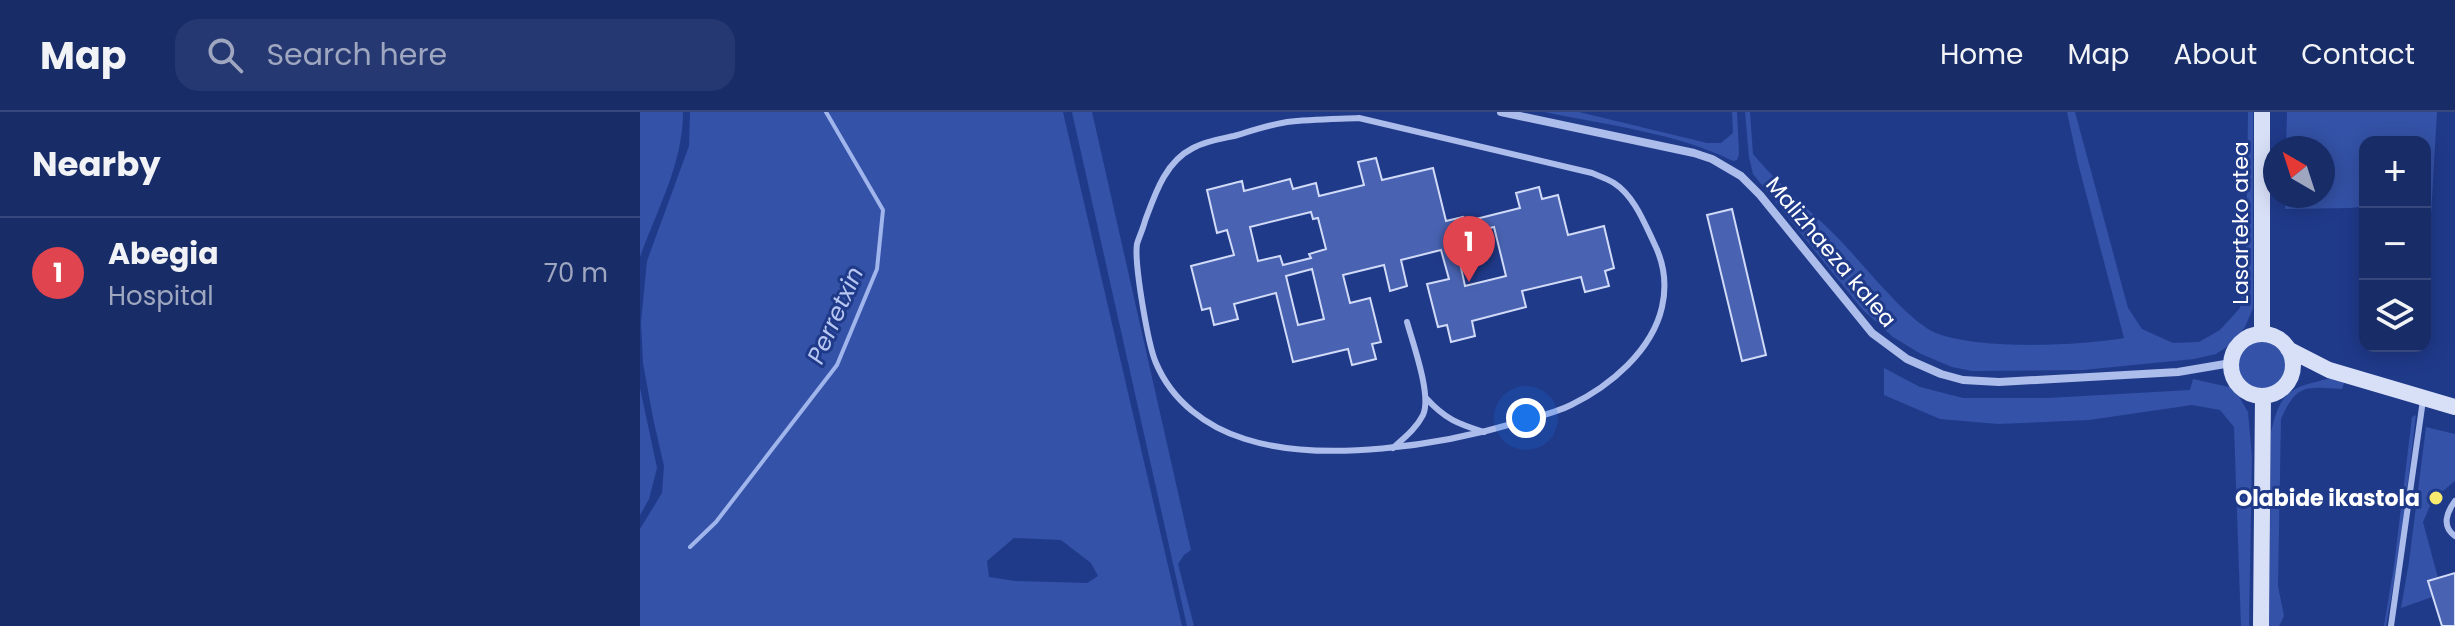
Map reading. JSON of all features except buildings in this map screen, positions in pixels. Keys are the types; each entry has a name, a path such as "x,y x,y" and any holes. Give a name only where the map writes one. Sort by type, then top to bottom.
{"street":[{"name":"Malizhaeza kalea","path":"1501,112 1694,153 1726,167 1741,176 1760,195 1872,333 1900,355 1941,374 1963,380 1999,382 2178,372 2231,363"},
{"name":"Lasarteko atea","path":"2262,112 2262,334"},
{"path":"2288,349 2293,364 2281,389 2263,396 2249,393 2237,383 2232,370 2233,355 2241,342 2262,334 2277,338 2288,349 2329,370 2455,407"},
{"path":"2287,382 2313,371 2329,370"},
{"path":"2261,626 2263,396"}],"lane":[{"path":"1282,112 1285,123"},
{"path":"1358,115 1592,173 1614,183 1630,198 1658,251 1664,275 1664,298 1658,324 1644,349 1615,377 1571,405 1486,432 1393,448 1318,450 1270,446 1244,439 1209,423 1180,401 1165,382 1154,360 1139,280 1137,245 1157,187 1175,161 1191,149 1285,123 1358,115"},
{"path":"1393,448 1413,430 1424,413 1426,398 1407,322"},
{"path":"2391,626 2423,397"},
{"path":"1426,398 1441,414 1457,423 1486,432"},
{"path":"2455,501 2448,510 2446,523 2455,536"}],"shaded area":[{"path":"640,112 683,112 674,168 640,257"},
{"path":"690,112 1063,112 1182,626 640,626 640,529 662,493 664,466 643,363 641,322 647,261 689,146","holes":["1014,538 1061,540 1091,563 1098,576 1087,583 1015,581 989,577 987,561"]},
{"path":"1072,112 1092,112 1191,550 1178,564 1194,626 1187,626"},
{"path":"1545,112 1579,112 1707,143 1721,143 1733,133 1732,112 1737,112 1739,154 1733,161 1689,143"},
{"path":"1745,112 1750,112 1753,154 1912,317 1936,333 1954,338 2029,345 2124,338 2067,112 2075,112 2128,308 2142,329 2173,343 2199,342 2220,330 2240,308 2246,254 2248,112 2253,112 2253,308 2245,327 2233,343 2216,354 2194,359 2083,370 1972,371 1952,367 1921,354 1893,337 1862,309 1753,174"},
{"path":"2287,112 2437,112 2431,216 2431,136 2359,136 2359,207 2352,208 2285,209 2335,208 2335,136 2286,136"},
{"path":"2262,342 2279,349 2286,366 2279,383 2262,390 2245,383 2238,366 2245,349"},
{"path":"1884,368 1920,387 1963,398 2048,398 2190,390 2193,379 2229,387 2248,412 2252,456 2249,626 2241,626 2234,427 2220,410 2192,405 2089,420 1998,424 1940,419 1884,395"},
{"path":"2331,378 2344,383 2342,389 2304,390 2292,399 2281,419 2278,586 2284,616 2279,626 2269,626 2271,432 2279,406 2290,392"},
{"path":"640,388 657,468 649,499 640,515"},
{"path":"2416,415 2400,548 2384,626 2412,417"},
{"path":"2426,427 2455,434 2455,481 2433,499 2423,522 2438,578 2428,581 2432,597 2401,608 2409,562"}],"waterway":[{"name":"Perretxin","path":"690,547 716,522 837,365 877,269 883,210 826,112"}],"place":[{"name":"Abegia","path":"1469,282"},
{"name":"Olabide ikastola","path":"2436,498"}]}
